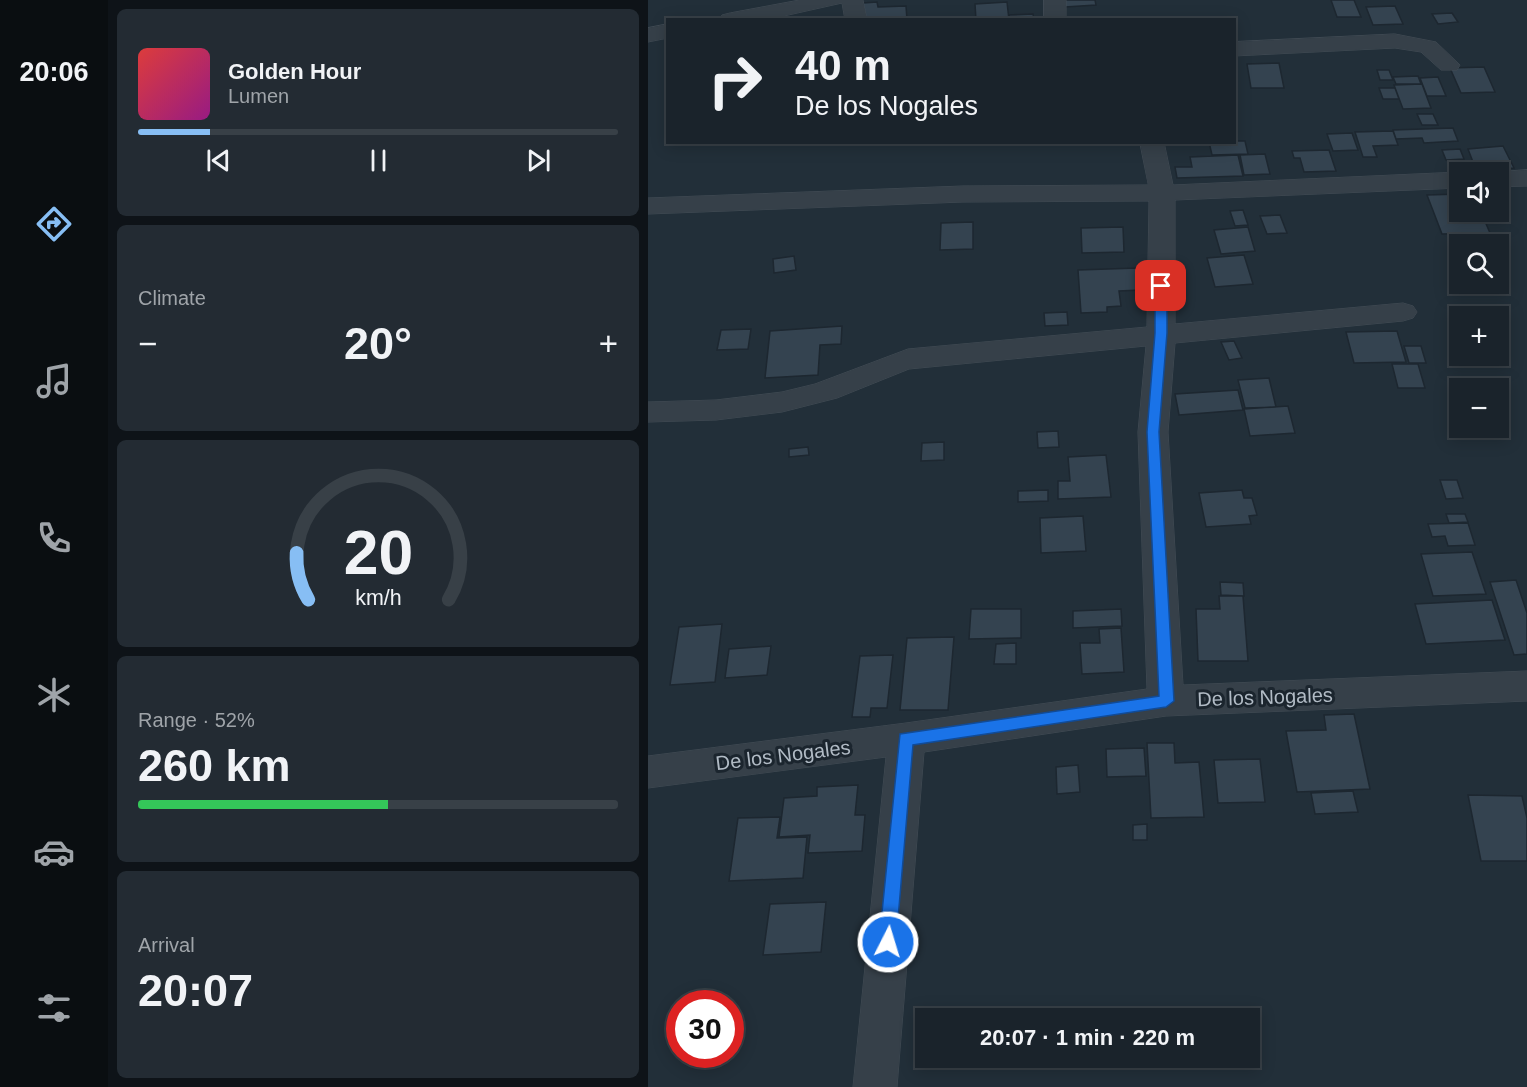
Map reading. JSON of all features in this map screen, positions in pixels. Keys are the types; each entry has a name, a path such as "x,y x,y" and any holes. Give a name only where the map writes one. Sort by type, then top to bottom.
{"street":[{"path":"740,18 833,0"},
{"path":"852,0 856,18"},
{"path":"1054,0 1056,18"},
{"path":"648,35 666,31"},
{"path":"1236,50 1395,41 1428,47 1449,65"},
{"path":"1152,144 1162,193 1161,333 1153,432 1166,701"},
{"path":"1509,179 1527,178"},
{"path":"648,206 963,194 1162,193 1449,180"},
{"path":"648,412 725,411 779,404 826,391 891,363 908,359 1161,333 1403,312"},
{"name":"De los Nogales","path":"648,772 906,739 1166,701 1527,686"},
{"path":"875,1087 906,739"}],"building":[{"path":"1064,0 1095,0 1096,5 1065,7"},
{"path":"1331,0 1354,0 1361,17 1337,17"},
{"path":"877,2 878,7 906,6 907,18 863,18 863,3"},
{"path":"1007,2 1009,18 976,18 975,4"},
{"path":"1395,6 1403,24 1373,25 1366,7"},
{"path":"1452,13 1458,22 1438,24 1432,14"},
{"path":"1033,14 1034,18 1010,18 1009,15"},
{"path":"1279,63 1284,88 1251,88 1247,64"},
{"path":"1484,67 1495,92 1461,93 1450,68"},
{"path":"1377,70 1389,70 1393,80 1380,80"},
{"path":"1418,76 1421,84 1396,84 1393,77"},
{"path":"1438,77 1446,96 1427,96 1420,78"},
{"path":"1422,84 1431,108 1403,109 1394,85"},
{"path":"1379,88 1395,88 1399,99 1383,99"},
{"path":"1417,114 1433,114 1438,125 1422,125"},
{"path":"1453,128 1458,141 1424,143 1422,138 1396,139 1393,130"},
{"path":"1393,131 1398,145 1373,146 1377,157 1363,157 1355,132"},
{"path":"1352,133 1358,150 1333,151 1327,134"},
{"path":"1236,141 1245,141 1248,154 1212,155 1209,144 1236,144"},
{"path":"1503,146 1514,168 1509,168 1509,162 1473,162 1468,149"},
{"path":"1460,149 1464,159 1446,160 1442,150"},
{"path":"1329,150 1336,171 1304,172 1300,158 1294,158 1292,151"},
{"path":"1265,154 1270,174 1244,175 1240,155"},
{"path":"1238,155 1243,176 1177,178 1175,167 1192,167 1190,157"},
{"path":"1449,194 1449,222 1485,222 1490,233 1442,234 1427,195"},
{"path":"1243,210 1248,225 1235,226 1230,211"},
{"path":"1280,215 1287,233 1267,234 1260,216"},
{"path":"973,222 973,249 940,250 941,223"},
{"path":"1123,227 1124,252 1082,253 1081,228"},
{"path":"1248,227 1255,251 1221,254 1214,230"},
{"path":"1244,255 1253,284 1215,287 1207,258"},
{"path":"794,256 796,270 774,273 773,259"},
{"path":"1138,268 1141,290 1119,291 1121,306 1107,307 1107,312 1081,313 1078,270"},
{"path":"1067,312 1068,325 1045,326 1044,313"},
{"path":"842,326 841,344 820,345 818,375 765,378 770,331"},
{"path":"751,329 748,349 717,350 721,330"},
{"path":"1397,331 1406,362 1354,363 1346,332"},
{"path":"1234,341 1242,358 1229,360 1221,342"},
{"path":"1404,346 1421,346 1426,363 1409,363"},
{"path":"1392,364 1418,364 1425,388 1398,388"},
{"path":"1269,378 1276,407 1245,408 1238,380"},
{"path":"1238,390 1243,410 1179,415 1175,394"},
{"path":"1288,406 1295,433 1250,436 1244,409"},
{"path":"1058,431 1059,447 1038,448 1037,432"},
{"path":"944,442 944,460 921,461 922,443"},
{"path":"808,447 809,455 789,457 789,449"},
{"path":"1106,455 1111,497 1058,499 1058,481 1070,481 1068,457"},
{"path":"1440,480 1457,480 1463,498 1446,499"},
{"path":"1048,490 1048,501 1018,502 1018,491"},
{"path":"1242,490 1244,498 1252,498 1257,515 1249,516 1251,524 1206,527 1199,493"},
{"path":"1446,514 1465,514 1468,522 1449,523"},
{"path":"1083,516 1086,551 1041,553 1040,518"},
{"path":"1468,523 1475,545 1448,546 1445,536 1432,537 1428,524"},
{"path":"1472,552 1486,594 1433,596 1421,554"},
{"path":"1516,580 1527,613 1527,654 1514,655 1490,582"},
{"path":"1220,582 1243,583 1244,596 1221,595"},
{"path":"1219,596 1243,596 1248,661 1198,661 1196,609 1220,609"},
{"path":"1492,600 1505,640 1426,644 1415,604"},
{"path":"971,609 1021,609 1021,638 969,639"},
{"path":"1121,609 1122,626 1073,628 1073,611"},
{"path":"722,624 715,682 670,685 679,627"},
{"path":"1121,628 1124,672 1082,674 1080,643 1100,643 1099,629"},
{"path":"954,637 948,710 900,710 907,638"},
{"path":"1016,643 1016,664 994,664 996,644"},
{"path":"771,646 767,675 725,678 729,649"},
{"path":"893,655 887,708 871,708 870,717 852,717 860,656"},
{"path":"1354,714 1370,789 1297,792 1286,731 1326,730 1324,715"},
{"path":"1147,743 1174,743 1175,763 1199,762 1204,817 1151,818"},
{"path":"1144,748 1146,776 1107,777 1106,749"},
{"path":"1260,759 1265,802 1218,803 1214,760"},
{"path":"1078,765 1080,792 1057,794 1056,767"},
{"path":"858,785 855,815 865,815 862,851 808,853 810,835 779,837 784,798 817,796 817,787"},
{"path":"1353,791 1358,812 1315,814 1311,793"},
{"path":"1468,795 1522,796 1527,818 1527,861 1481,861"},
{"path":"780,817 777,838 807,837 803,878 729,881 738,818"},
{"path":"1147,824 1147,840 1133,840 1133,825"},
{"path":"826,902 821,952 763,955 770,904"}],"route":[{"path":"888,942 906,739 1166,701 1153,432 1161,333 1161,286"}]}
